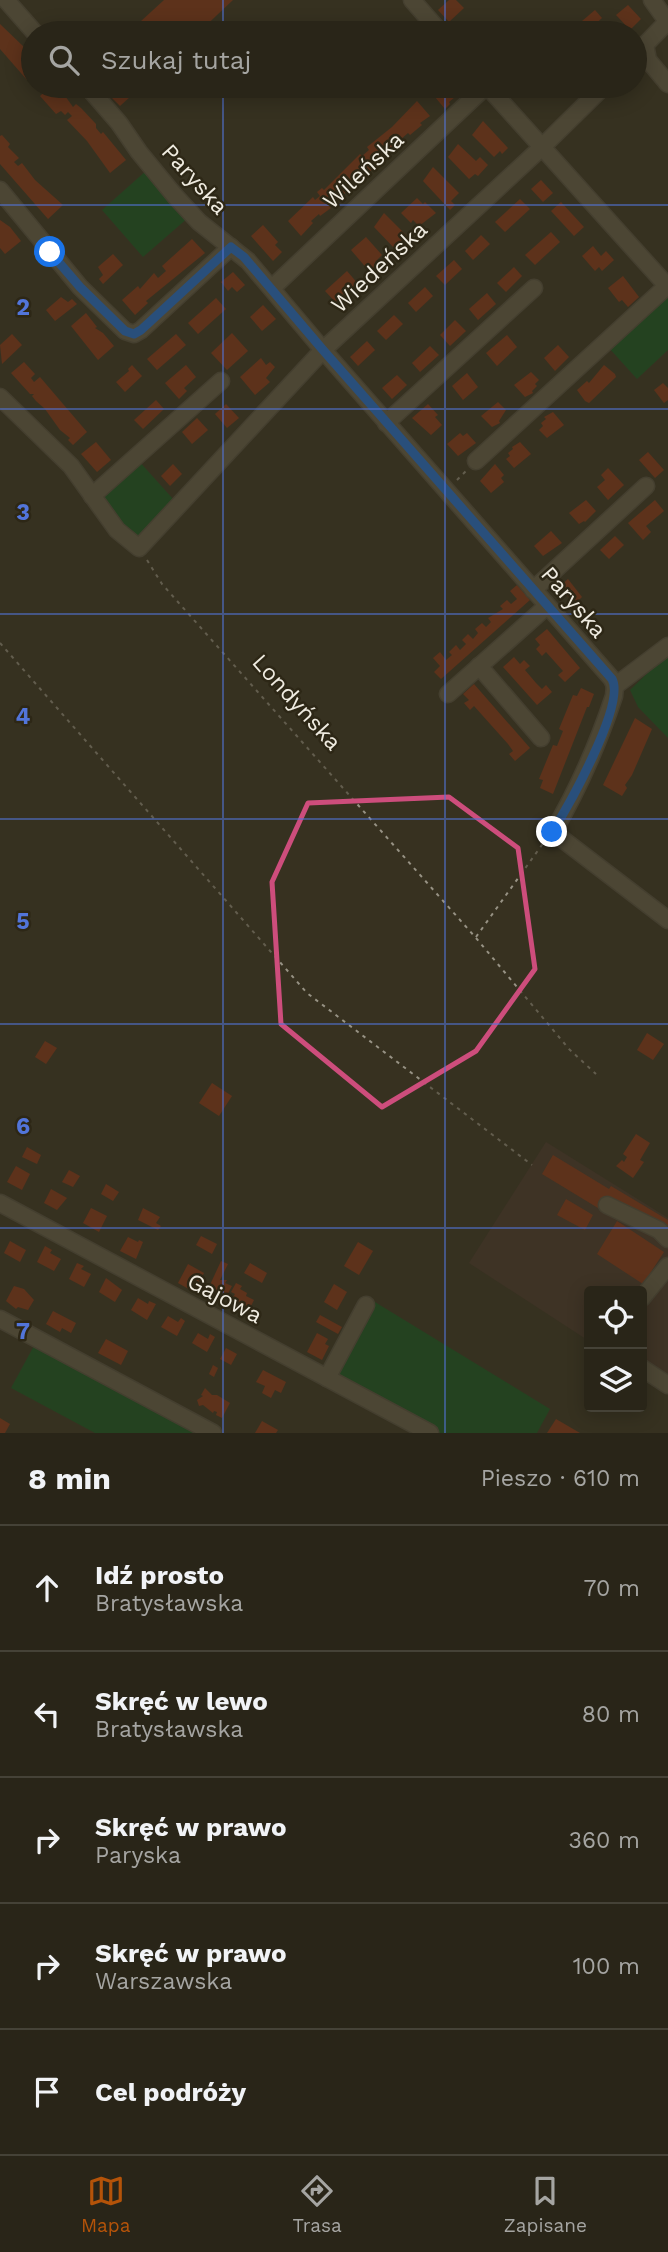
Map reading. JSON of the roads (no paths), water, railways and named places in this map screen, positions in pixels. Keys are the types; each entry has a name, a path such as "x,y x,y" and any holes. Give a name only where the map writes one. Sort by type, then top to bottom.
{"street":[{"path":"6,0 25,21"},
{"path":"412,0 430,21"},
{"path":"647,43 668,21 652,0"},
{"path":"647,59 668,84"},
{"name":"Paryska","path":"97,98 199,222 248,261 272,288 323,350 612,679 615,686"},
{"name":"Wileńska","path":"272,288 473,98"},
{"path":"477,461 668,287 497,98"},
{"name":"Wiedeńska","path":"92,496 117,530 139,548 323,350 592,98"},
{"path":"0,190 80,287 125,331 134,334 231,247"},
{"path":"386,422 534,288"},
{"path":"0,397 71,466 92,496 221,381"},
{"path":"533,590 646,486"},
{"path":"448,694 547,606"},
{"path":"668,646 615,686 592,758 552,832 668,920"},
{"path":"479,667 541,738"},
{"name":"Gajowa","path":"0,1203 430,1433"},
{"path":"607,1205 659,1230 668,1239"},
{"path":"647,1292 668,1266"},
{"path":"327,1378 366,1305"},
{"path":"0,1318 213,1433"},
{"path":"647,1371 668,1385"}]}
